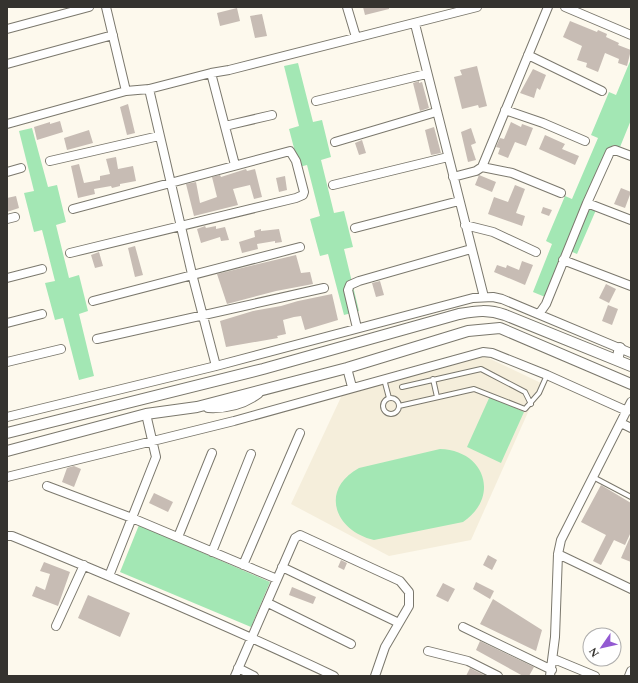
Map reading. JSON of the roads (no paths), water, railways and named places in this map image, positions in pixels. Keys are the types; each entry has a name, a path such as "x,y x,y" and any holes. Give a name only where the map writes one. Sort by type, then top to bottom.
{"street":[{"path":"7,29 89,7"},
{"path":"106,7 126,91"},
{"path":"347,7 356,37"},
{"path":"7,124 126,91 149,89 211,73 229,70 356,37 415,24 460,9 477,7"},
{"path":"454,177 476,171 482,167 548,7"},
{"path":"565,7 631,35"},
{"path":"415,24 426,74 484,297"},
{"path":"7,64 113,35"},
{"path":"528,56 602,91"},
{"path":"211,73 235,165"},
{"path":"316,101 426,74"},
{"path":"149,89 192,274 216,366"},
{"path":"505,110 543,123 585,141"},
{"path":"334,142 436,112"},
{"path":"225,126 272,115"},
{"path":"50,161 159,136"},
{"path":"539,314 546,304 587,203 612,151 615,150 631,156"},
{"path":"70,253 296,198 303,195 304,192 296,160 290,151 73,209"},
{"path":"333,185 448,157"},
{"path":"482,167 512,173 561,193"},
{"path":"7,172 21,168"},
{"path":"355,228 459,201"},
{"path":"587,203 631,220"},
{"path":"465,225 493,232 536,252"},
{"path":"93,301 300,247"},
{"path":"357,328 348,290 350,285 365,279 471,249"},
{"path":"563,260 631,286"},
{"path":"7,278 42,269"},
{"path":"96,339 324,288"},
{"path":"7,417 216,366 463,300 484,297 502,299 631,352"},
{"path":"7,433 263,369 459,314 481,310 490,310 505,315 631,366"},
{"path":"7,323 42,314"},
{"path":"7,451 146,414 197,406 223,408 246,402 263,390 347,368 468,331 500,328 631,384"},
{"path":"617,360 620,348"},
{"path":"7,362 61,349"},
{"path":"7,477 234,420 483,352 492,353 547,375 627,411"},
{"path":"347,368 352,387"},
{"path":"463,627 551,673 554,659 558,554 563,534 594,477 631,402"},
{"path":"109,576 156,457 146,414"},
{"path":"621,423 631,428"},
{"path":"243,565 300,433"},
{"path":"178,537 212,453"},
{"path":"212,552 251,454"},
{"path":"47,486 132,518 276,579"},
{"path":"254,676 236,672 295,538 300,535 400,581 407,588 411,597 409,606 385,647 375,676"},
{"path":"7,536 12,536 84,565 251,637 334,676"},
{"path":"558,554 631,589"},
{"path":"56,626 84,565"},
{"path":"282,567 399,623"},
{"path":"268,602 351,644"},
{"path":"428,651 468,661 498,676"},
{"path":"554,659 595,676"},
{"path":"629,676 631,671"}],"lane":[{"path":"402,387 481,369 525,392 531,404"},
{"path":"399,406 474,389 523,409 528,408 541,390 547,375"},
{"path":"384,378 389,398"},
{"path":"433,379 438,397"},
{"path":"389,398 383,404 386,412 392,414 396,412 399,406"},
{"path":"389,398 396,400 399,406"},
{"path":"594,477 631,497"}]}
